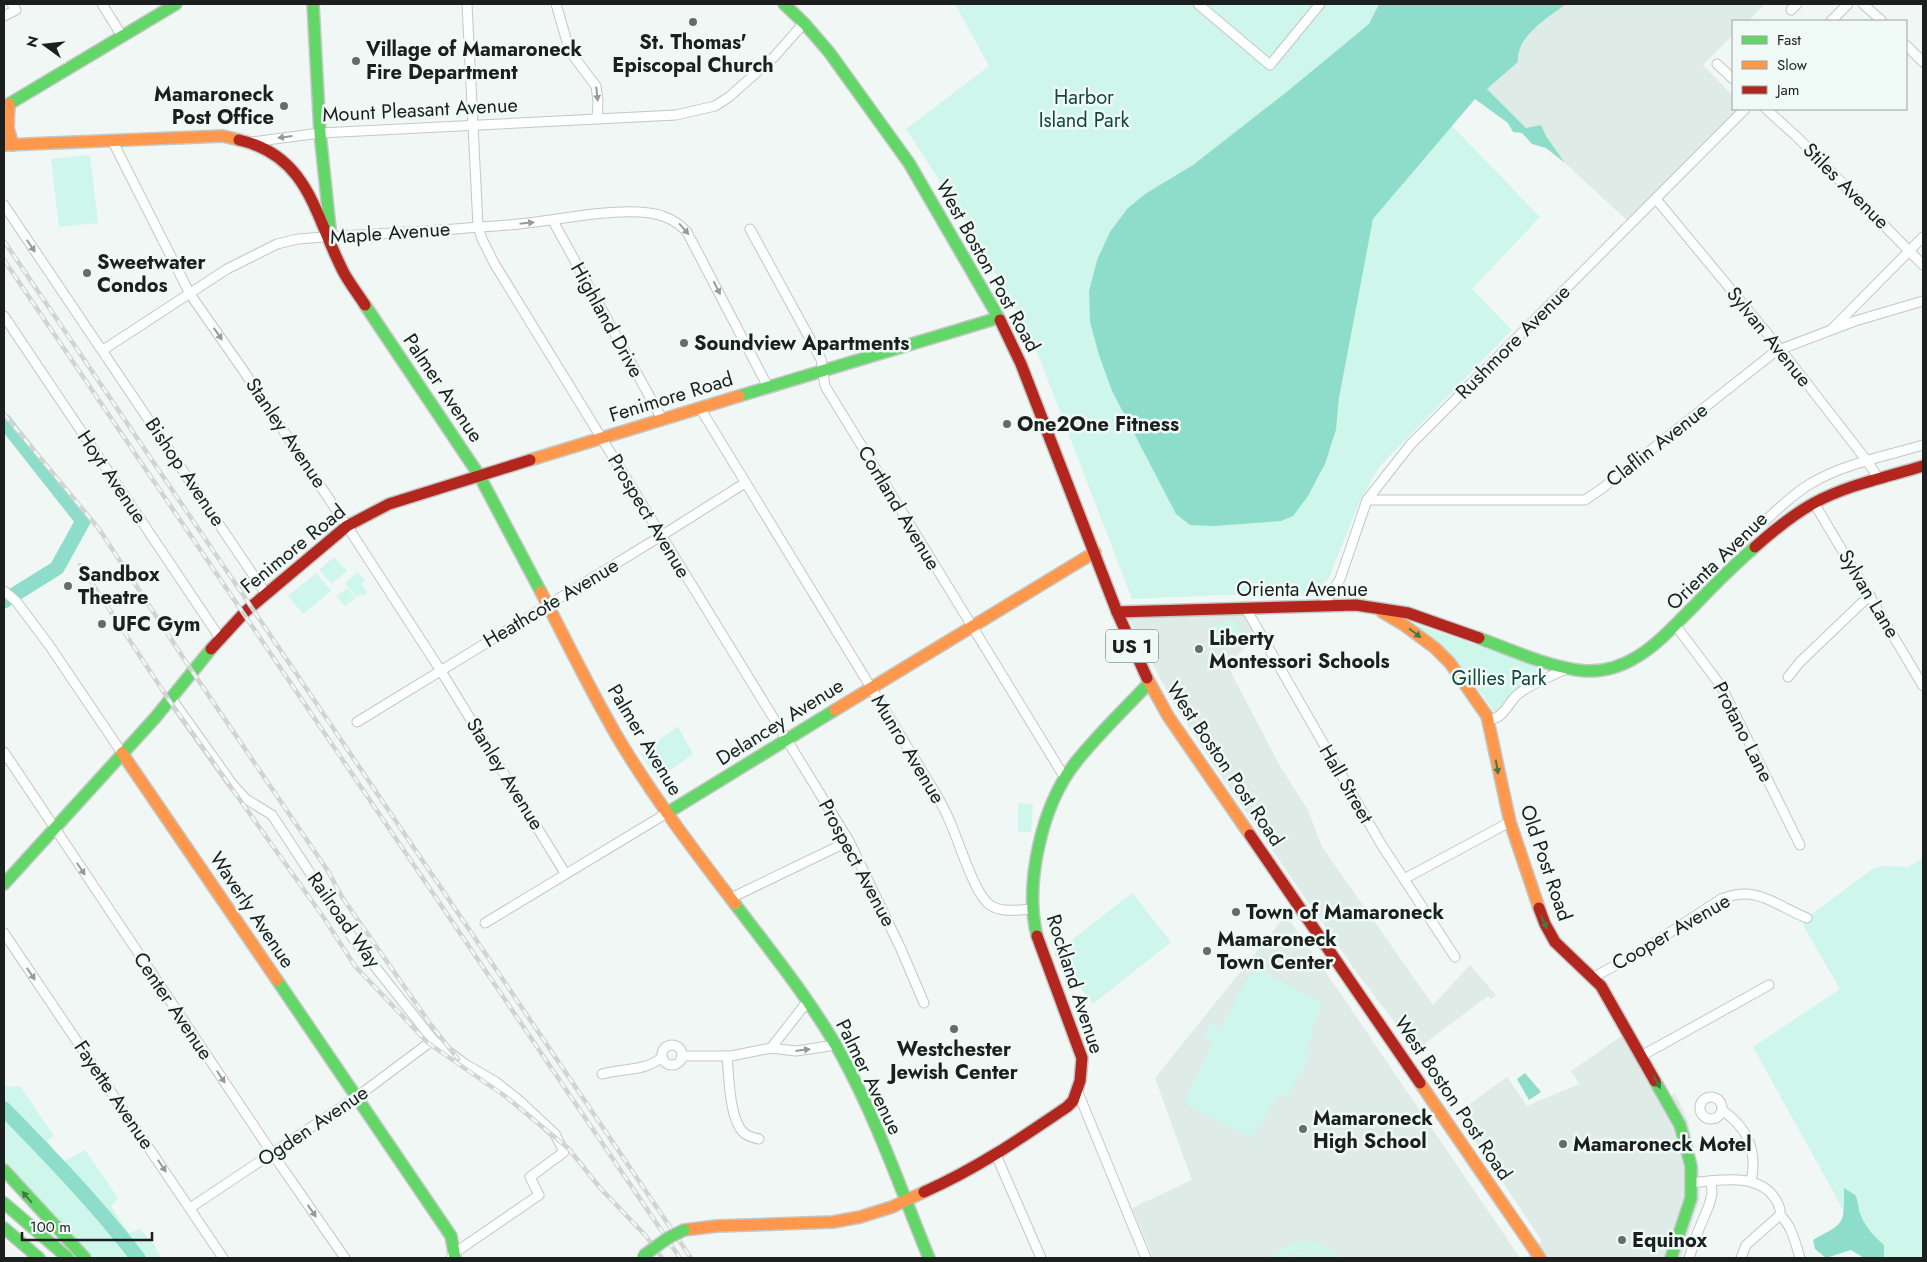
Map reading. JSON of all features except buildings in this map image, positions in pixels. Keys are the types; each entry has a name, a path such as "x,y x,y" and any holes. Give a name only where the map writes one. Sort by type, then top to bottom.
{"main road":[{"path":"8,145 6,106 176,4"},
{"name":"Palmer Avenue","path":"313,4 320,133 330,237"},
{"name":"West Boston Post Road","path":"784,4 804,23 829,52 909,163 998,318 1021,364 1117,612 1149,682 1168,716 1540,1258"},
{"name":"Mount Pleasant Avenue","path":"8,145 223,136 250,142"},
{"name":"Palmer Avenue","path":"250,142 268,149 298,176 312,198 330,237 336,256 353,287 479,475 620,741 667,813 807,1002 836,1045 866,1105 930,1258"},
{"name":"Fenimore Road","path":"4,884 171,698 220,638 266,594 347,526 388,504 998,318"},
{"name":"Orienta Avenue","path":"1117,612 1356,604 1408,613 1549,663 1577,670 1596,671 1614,667 1634,659 1654,646 1676,626 1736,563 1780,526 1814,503 1842,491 1923,466"},
{"name":"Delancey Avenue","path":"667,813 1095,552"},
{"name":"Old Post Road","path":"1374,608 1404,624 1435,648 1450,663 1486,716 1491,730 1503,799 1545,924 1556,942 1601,986 1643,1055 1680,1125 1691,1166 1692,1183 1688,1210 1671,1258"},
{"name":"Rockland Avenue","path":"642,1257 668,1238 684,1230 717,1226 833,1222 860,1217 905,1201 960,1176 996,1156 1068,1107 1077,1090 1082,1068 1082,1058 1040,947 1032,909 1039,845 1047,818 1065,778 1076,762 1149,682"},
{"name":"Waverly Avenue","path":"122,753 358,1096 451,1236 453,1257"},
{"path":"4,1170 84,1258"},
{"path":"4,1203 68,1258"},
{"path":"4,1228 39,1258"}],"street":[{"path":"4,16 16,10 12,4"},
{"path":"102,4 122,36"},
{"name":"Prospect Avenue","path":"467,4 478,226 482,239 494,263 849,841 900,947 924,1003"},
{"path":"556,4 567,42 574,57 596,86 598,101 597,119"},
{"path":"1198,4 1270,65 1320,4"},
{"path":"1832,20 1848,4"},
{"path":"1863,4 1881,20"},
{"name":"Mount Pleasant Avenue","path":"250,142 320,133 676,115 715,106 729,97 774,57 804,23"},
{"path":"1907,45 1923,62"},
{"path":"1716,64 1732,78"},
{"name":"Rushmore Avenue","path":"1324,604 1340,579 1368,500 1411,444 1744,110"},
{"name":"Stiles Avenue","path":"1767,110 1796,136 1923,265"},
{"name":"Stanley Avenue","path":"112,140 190,294 347,526 441,671 566,873"},
{"name":"Sylvan Avenue","path":"1656,198 1781,350 1879,479"},
{"name":"Bishop Avenue","path":"4,205 266,594"},
{"name":"Maple Avenue","path":"103,350 228,269 277,244 298,239 478,226 506,226 616,212 641,212 668,217 687,232 695,244 768,387"},
{"name":"Highland Drive","path":"553,221 662,419"},
{"name":"Cortland Avenue","path":"750,230 821,359 825,386 1065,778"},
{"path":"1831,330 1923,237"},
{"name":"Claflin Avenue","path":"1368,500 1585,500 1776,351 1855,321 1923,301"},
{"name":"Hoyt Avenue","path":"4,316 220,638"},
{"name":"Munro Avenue","path":"700,408 936,794 950,821 983,898 990,905 1004,910 1032,909"},
{"name":"Orienta Avenue","path":"1765,521 1787,500 1829,474 1923,445"},
{"name":"Heathcote Avenue","path":"357,722 745,483"},
{"name":"Sylvan Lane","path":"1814,503 1923,686"},
{"name":"Waverly Avenue","path":"4,591 16,601 49,645 122,753"},
{"path":"1788,677 1800,662 1870,595"},
{"name":"Hall Street","path":"1245,607 1381,844 1455,956"},
{"name":"Protano Lane","path":"1676,626 1721,686 1800,845"},
{"path":"1486,716 1491,719 1497,718 1517,695 1568,668"},
{"name":"Railroad Way","path":"171,698 246,799 272,815 354,940 433,1040 466,1064 496,1082 555,1134 564,1152 530,1177 539,1195 453,1257"},
{"name":"Center Avenue","path":"4,752 272,1153 345,1258"},
{"name":"Delancey Avenue","path":"485,923 667,813"},
{"path":"1404,879 1510,822"},
{"path":"730,898 849,841"},
{"name":"Cooper Avenue","path":"1592,978 1640,952 1722,899 1734,895 1746,894 1762,898 1808,918"},
{"name":"Fayette Avenue","path":"4,934 223,1258"},
{"path":"1643,1055 1769,985"},
{"path":"771,1048 807,1002"},
{"name":"Ogden Avenue","path":"190,1208 358,1096 433,1040"},
{"path":"602,1074 611,1071 640,1068 655,1063 662,1057 663,1050 670,1045 680,1049 682,1056 677,1064 673,1066 667,1064 662,1057"},
{"path":"682,1056 727,1056 771,1048 796,1051 836,1045"},
{"path":"727,1056 734,1114 738,1125 745,1134 759,1139"},
{"path":"1077,1090 1146,1258"},
{"path":"1722,1110 1735,1119 1743,1129 1748,1140 1754,1157 1751,1182"},
{"path":"996,1156 1040,1258"},
{"path":"1692,1183 1740,1180 1751,1182 1763,1188 1775,1198 1779,1206 1780,1215 1787,1221 1791,1230 1800,1258"},
{"path":"1689,1258 1712,1194 1711,1181"},
{"path":"1741,1258 1746,1245 1780,1215"}],"shaded area":[{"path":"1379,4 1566,4 1527,36 1522,44 1518,62 1487,89 1526,128 1541,125 1546,136 1565,163 1546,148 1532,144 1522,133 1513,132 1508,123 1475,99 1373,219 1339,398 1336,430 1325,464 1308,496 1293,516 1281,521 1214,526 1190,525 1176,514 1112,391 1099,355 1090,322 1089,291 1097,260 1110,232 1127,209 1145,194 1193,165 1284,94 1369,24"},
{"path":"1566,4 1765,4 1749,20 1732,20 1732,36 1703,65 1732,95 1732,110 1743,110 1630,223 1565,163 1546,136 1541,125 1526,128 1487,89 1518,62 1517,52 1530,32"},
{"path":"1241,610 1257,636 1227,665 1281,768 1308,810 1322,847 1433,1005 1470,965 1496,995 1491,999 1488,996 1416,1050 1357,973 1213,764 1173,702 1127,615"},
{"name":"Mamaroneck High School","path":"1286,915 1520,1258 1153,1258 1132,1208 1192,1180 1155,1078"},
{"path":"1623,1035 1666,1100 1675,1093 1688,1121 1700,1173 1700,1198 1681,1258 1526,1258 1542,1241 1457,1113 1507,1077 1527,1106 1579,1084 1571,1071"},
{"path":"1525,1073 1541,1092 1529,1100 1517,1079"},
{"path":"1844,1188 1855,1195 1863,1221 1884,1245 1884,1258 1864,1258 1851,1250 1826,1258 1815,1249 1813,1240 1832,1229 1841,1221 1844,1209"}],"green space":[{"name":"Harbor Island Park","path":"955,4 1379,4 1369,24 1284,94 1193,165 1145,194 1097,260 1089,291 1090,322 1112,391 1176,514 1190,525 1317,481 1336,430 1339,398 1373,219 1451,125 1540,217 1472,289 1512,330 1379,467 1360,501 1328,580 1307,595 1223,595 1132,599 1039,357 1025,327 993,269 906,129 989,66"},
{"path":"90,155 98,223 59,227 51,159"},
{"path":"334,557 347,571 332,584 319,570"},
{"path":"358,572 365,581 361,584 368,592 363,596 360,593 356,597 345,583"},
{"path":"316,573 331,591 303,614 288,596"},
{"path":"347,588 355,598 345,606 336,596"},
{"path":"1226,620 1234,621 1240,631 1228,640 1214,627"},
{"name":"Gillies Park","path":"1409,622 1546,669 1495,713 1481,693"},
{"path":"678,726 693,754 658,779 641,754"},
{"path":"1018,803 1033,804 1031,832 1018,832"},
{"path":"1923,858 1923,1258 1867,1258 1834,1193 1753,1047 1840,989 1804,927 1804,920 1874,868 1883,866 1908,867"},
{"path":"1132,893 1171,942 1093,1004 1054,954"},
{"path":"1257,969 1321,1002 1318,1017 1311,1031 1313,1033 1305,1049 1311,1053 1287,1099 1278,1094 1259,1128 1250,1138 1185,1104 1185,1099 1213,1043 1203,1037 1210,1023 1220,1029 1244,984"},
{"path":"4,1085 11,1087 20,1086 54,1136 47,1141 63,1162 85,1150 118,1198 111,1206 129,1233 140,1229 154,1245 161,1258 94,1258 4,1161"},
{"path":"1310,1241 1325,1245 1341,1258 1329,1258 1320,1252 1306,1249 1292,1252 1283,1258 1270,1258 1289,1244"},
{"path":"1298,1252 1317,1253 1326,1258 1291,1258"}],"waterway":[{"path":"4,421 83,521 57,568 4,601"},
{"path":"4,1109 90,1200 138,1258"}],"railway":[{"path":"4,241 691,1258"},
{"path":"4,260 680,1258"},
{"path":"4,414 99,529 192,671 328,871 342,897 431,1025 458,1059"},
{"path":"80,565 169,700 324,918 355,966 428,1043 505,1096 568,1148 601,1189 646,1236 662,1258"}],"traffic: fast":[{"path":"4,107 176,4"},
{"path":"313,4 320,133 330,228"},
{"path":"784,4 804,23 829,52 909,163 1000,320"},
{"path":"365,305 479,475 541,592"},
{"path":"739,396 998,318"},
{"path":"1479,638 1528,657 1565,668 1596,671 1613,668 1628,662 1657,642 1755,547"},
{"path":"4,884 155,718 211,649"},
{"path":"1037,936 1033,893 1035,869 1045,822 1054,800 1064,779 1084,752 1149,683"},
{"path":"667,813 835,710"},
{"path":"735,904 805,997 842,1056 878,1130 929,1258"},
{"path":"277,980 451,1236 455,1258"},
{"path":"1655,1081 1680,1125 1691,1166 1691,1198 1671,1258"},
{"path":"4,1170 85,1258"},
{"path":"4,1203 68,1258"},
{"path":"4,1228 39,1258"},
{"path":"643,1256 668,1238 684,1230"}],"traffic: slow":[{"path":"9,104 8,128 13,145"},
{"path":"4,145 223,136 239,140"},
{"path":"530,460 739,396"},
{"path":"835,710 1095,552"},
{"path":"541,592 590,687 634,764 661,805 735,904"},
{"path":"1382,612 1404,625 1435,648 1450,663 1487,716 1510,822 1539,908"},
{"path":"1147,678 1168,716 1250,835"},
{"path":"122,753 277,980"},
{"path":"1420,1083 1540,1258"},
{"path":"684,1230 717,1226 833,1222 860,1217 892,1207 924,1192"}],"traffic: jam":[{"path":"239,140 263,148 281,160 296,175 317,211 344,273 365,305"},
{"path":"1000,320 1021,364 1117,612 1147,678"},
{"path":"211,649 246,611 347,526 389,504 530,460"},
{"path":"1755,547 1790,518 1827,497 1853,486 1923,466"},
{"path":"1117,612 1356,605 1408,613 1479,638"},
{"path":"1250,835 1420,1083"},
{"path":"1539,908 1555,942 1601,986 1655,1081"},
{"path":"924,1192 962,1174 997,1153 1032,1131 1073,1101 1080,1081 1082,1058 1037,936"}],"place":[{"name":"St. Thomas' Episcopal Church","path":"693,22"},
{"name":"Village of Mamaroneck Fire Department","path":"356,61"},
{"name":"Mamaroneck Post Office","path":"284,106"},
{"name":"Sweetwater Condos","path":"87,273"},
{"name":"Soundview Apartments","path":"684,343"},
{"name":"One2One Fitness","path":"1007,424"},
{"name":"Sandbox Theatre","path":"68,586"},
{"name":"UFC Gym","path":"102,624"},
{"name":"Liberty Montessori Schools","path":"1199,649"},
{"name":"Town of Mamaroneck","path":"1236,912"},
{"name":"Mamaroneck Town Center","path":"1207,951"},
{"name":"Westchester Jewish Center","path":"954,1029"},
{"name":"Mamaroneck High School","path":"1303,1129"},
{"name":"Mamaroneck Motel","path":"1563,1144"},
{"name":"Equinox","path":"1622,1240"}]}
